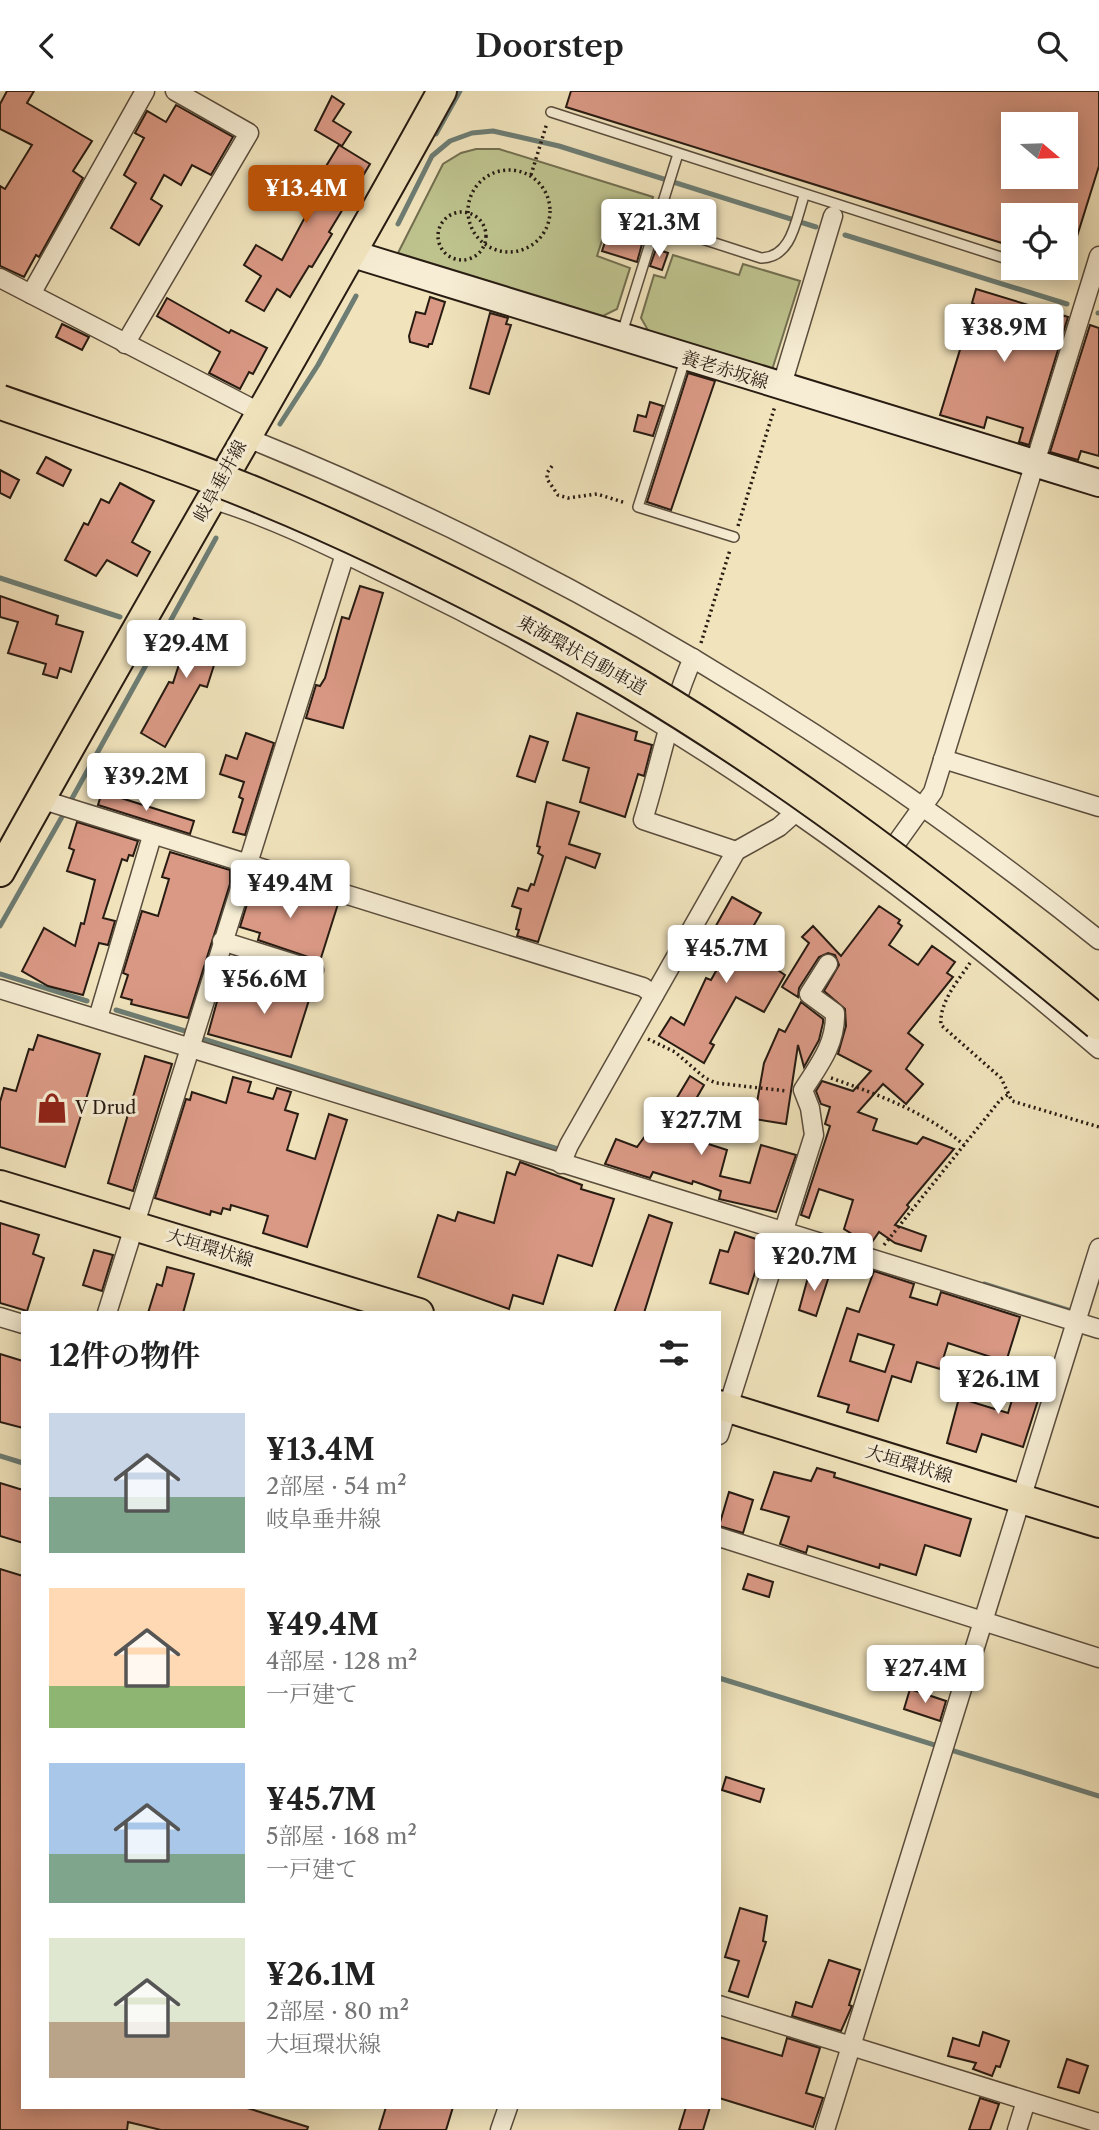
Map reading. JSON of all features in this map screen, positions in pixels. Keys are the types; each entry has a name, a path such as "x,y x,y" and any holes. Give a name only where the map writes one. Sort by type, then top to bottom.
{"highway":[{"name":"東海環状自動車道","path":"0,402 264,498 399,559 531,625 661,700 782,779 905,866 1099,1023"}],"main road":[{"name":"岐阜垂井線","path":"0,872 259,412 353,254 442,91"},
{"name":"養老赤坂線","path":"353,254 781,388 1099,483"},
{"name":"大垣環状線","path":"0,1185 413,1311"},
{"name":"大垣環状線","path":"724,1406 1099,1523"}],"street":[{"path":"31,294 145,91"},
{"path":"125,344 249,133 176,91"},
{"path":"781,388 833,216"},
{"path":"877,869 933,792 1099,255"},
{"path":"3,285 31,294 259,412"},
{"path":"245,437 418,511 693,658 831,743 924,806 1099,940"},
{"path":"211,499 345,554 537,652 671,729 797,811 877,869 981,949 1099,1049"},
{"path":"108,1311 345,554"},
{"path":"693,658 678,691 671,729 643,820 736,851"},
{"path":"943,759 1099,807"},
{"path":"40,799 643,987 654,995"},
{"path":"561,1164 736,851 779,827 797,811"},
{"path":"98,1018 152,836"},
{"path":"222,941 314,970"},
{"path":"721,1423 724,1406 814,1135 810,1108 803,1090 831,1045 835,1013 809,995 828,964"},
{"path":"0,989 1099,1329"},
{"path":"825,2130 1099,1248"},
{"path":"0,1317 21,1323"},
{"path":"721,1538 1099,1658"},
{"path":"721,2006 1099,2123"},
{"path":"1017,2130 1026,2101"},
{"path":"500,2130 507,2109"}],"lane":[{"path":"551,112 1001,257"},
{"path":"620,338 678,154"},
{"path":"656,224 761,258 772,258 782,252 804,195"},
{"path":"685,358 638,506 734,537"}],"path":[{"path":"531,175 544,133"},
{"path":"510,169 531,175 548,195 550,221 536,243 511,253 498,251 484,244 476,236 468,213 470,195 489,174 510,169"},
{"path":"468,213 481,221 485,228 484,244 475,256 460,260 452,258 441,247 441,225 452,214 468,213"},
{"path":"552,466 547,473 547,479 558,495 568,498 597,494 638,506"},
{"path":"981,949 947,998 940,1015 941,1025 1001,1078 1012,1101 1099,1128"},
{"path":"633,1032 675,1052 705,1078 716,1083 745,1088 803,1090"},
{"path":"814,1072 889,1100 942,1126 964,1145"},
{"path":"883,1249 1001,1099 1009,1094"}],"green space":[{"path":"476,149 499,149 653,197 641,237 606,228 597,256 630,268 617,309 603,316 398,253 443,164 461,153"},
{"path":"673,255 739,275 743,264 800,281 772,370 649,332 641,318 654,275 665,278"}],"building":[{"path":"7,91 34,91 27,103 92,141 73,171 83,178 39,257 36,255 24,277 0,266 0,186 5,189 32,145 0,129 0,104"},
{"path":"571,91 1099,91 1099,166 1078,233 1078,203 1001,203 1001,242 566,107"},
{"path":"332,96 344,104 333,121 351,132 342,146 315,130"},
{"path":"176,105 233,137 211,175 192,165 181,185 164,175 151,199 162,206 139,245 111,228 136,183 124,175 144,138 135,133 147,111 166,122"},
{"path":"339,145 370,164 329,232 332,234 312,267 309,266 290,297 277,289 264,311 246,301 261,276 244,265 256,245 282,260 311,206 273,184 282,168 314,186"},
{"path":"608,233 642,244 637,262 602,251"},
{"path":"656,249 668,253 662,270 650,266"},
{"path":"976,289 1068,317 1029,445 1019,442 1023,428 987,417 984,428 940,415 974,304 972,303"},
{"path":"430,297 445,302 432,344 428,347 410,342 409,336 416,312 425,314"},
{"path":"167,298 229,333 231,330 267,348 253,374 249,372 240,389 209,373 220,352 157,316"},
{"path":"490,313 508,318 506,324 511,325 489,394 470,388"},
{"path":"62,324 89,337 82,350 56,337"},
{"path":"1090,325 1099,328 1099,456 1081,451 1078,460 1050,452"},
{"path":"688,373 715,381 671,510 647,502"},
{"path":"650,402 663,406 653,436 634,431 638,415 646,417"},
{"path":"46,457 71,470 63,486 37,473"},
{"path":"0,470 19,480 10,498 0,493"},
{"path":"120,483 154,501 132,542 150,552 137,576 107,560 96,576 65,560 84,523 88,525 101,499 109,503"},
{"path":"360,586 383,593 343,728 306,718 316,685 320,686 325,678 342,617 349,619"},
{"path":"0,596 58,616 56,624 83,632 71,672 60,668 57,678 43,674 46,664 8,653 18,622 0,617"},
{"path":"194,618 223,627 221,633 224,634 207,687 200,685 165,747 141,733 169,682 173,683"},
{"path":"577,713 637,732 635,740 652,745 644,776 638,774 625,817 580,802 589,768 563,760"},
{"path":"246,733 274,743 245,835 233,832 243,799 239,797 244,782 220,774 226,755 237,759"},
{"path":"530,736 548,742 535,782 517,776"},
{"path":"102,792 194,821 190,834 98,805"},
{"path":"547,802 579,812 569,844 600,854 595,868 566,857 538,942 517,936 521,909 512,906 518,888 528,891 531,884 534,885 543,856 538,853 540,847 537,846"},
{"path":"77,822 138,841 133,856 129,855 127,861 122,859 103,918 115,921 108,945 99,943 83,995 48,986 22,971 44,928 75,946 81,923 84,924 95,880 67,871 74,850 69,848"},
{"path":"170,852 230,870 230,884 188,1018 131,1004 132,1000 121,997 128,975 123,973 142,911 158,916 169,879 162,877"},
{"path":"268,882 338,904 320,961 258,940 260,933 240,927 251,891 264,895"},
{"path":"732,897 761,913 742,946 785,975 764,1012 736,997 710,1043 714,1045 704,1063 659,1036 671,1017 684,1025 706,978 711,980 730,946 715,937 717,933 713,931"},
{"path":"879,906 900,920 898,923 902,926 889,945 918,965 932,946 955,962 947,973 953,977 908,1033 923,1045 906,1069 923,1084 906,1104 883,1084 858,1112 877,1119 873,1130 917,1144 923,1137 954,1149 907,1205 909,1207 895,1225 926,1236 921,1251 895,1243 879,1232 870,1245 844,1229 853,1200 819,1189 809,1218 801,1215 830,1126 825,1124 830,1107 821,1104 816,1091 822,1081 853,1091 871,1071 838,1054 846,1026 845,1009 824,991 839,965 835,955 828,953 819,957 799,988 798,997 782,987 809,943 802,937 813,926 841,956"},
{"path":"292,975 315,981 291,1057 208,1034 221,987 262,1000 268,981 288,987"},
{"path":"801,1002 823,1019 823,1023 819,1040 804,1067 798,1045 786,1124 754,1119 764,1063 779,1029 785,1032"},
{"path":"38,1035 100,1054 65,1167 0,1147 0,1102 4,1088 16,1091 29,1049 33,1050"},
{"path":"145,1056 172,1064 133,1191 108,1183"},
{"path":"690,1076 704,1085 696,1099 721,1115 690,1110 687,1123 703,1128 700,1131 709,1134 705,1143 727,1150 720,1176 750,1183 761,1145 796,1155 776,1212 719,1199 721,1191 693,1181 692,1184 653,1172 650,1178 605,1164 616,1139 637,1147 662,1113 666,1116"},
{"path":"233,1077 251,1082 248,1092 273,1099 277,1088 291,1092 285,1110 298,1114 287,1150 315,1159 329,1114 347,1120 307,1247 263,1233 268,1216 231,1205 230,1210 223,1208 221,1214 211,1211 210,1215 155,1198 186,1099 190,1100 192,1092 226,1103"},
{"path":"520,1162 582,1185 581,1189 614,1199 592,1266 558,1255 543,1304 513,1295 509,1309 418,1277 438,1215 455,1221 458,1212 494,1223 507,1172 515,1175"},
{"path":"649,1215 672,1223 645,1311 615,1311"},
{"path":"0,1223 39,1235 33,1254 44,1258 27,1311 0,1303"},
{"path":"735,1232 765,1242 748,1294 710,1283 720,1250 728,1252"},
{"path":"94,1250 113,1255 102,1291 83,1285"},
{"path":"167,1267 194,1274 184,1311 149,1311 157,1284 162,1286"},
{"path":"810,1270 829,1276 816,1316 799,1310"},
{"path":"874,1271 914,1284 910,1297 937,1305 941,1292 1020,1317 1006,1362 948,1343 940,1369 917,1362 911,1382 892,1376 878,1421 847,1412 849,1405 818,1396 847,1308 859,1312","holes":["858,1334 894,1345 885,1372 850,1361"]},
{"path":"0,1354 21,1360 21,1427 0,1422"},
{"path":"1022,1367 1046,1375 1023,1447 982,1434 976,1452 947,1443 959,1398 1008,1413"},
{"path":"817,1468 835,1473 834,1477 971,1519 960,1556 925,1545 916,1575 880,1564 879,1568 808,1546 806,1553 780,1544 789,1517 761,1509 774,1472 811,1481"},
{"path":"0,1483 21,1489 21,1542 0,1536"},
{"path":"729,1492 753,1500 743,1533 721,1527"},
{"path":"0,1569 21,1575 21,2109 250,2109 308,2127 307,2130 161,2130 128,2122 127,2130 0,2130"},
{"path":"748,1574 773,1582 769,1597 743,1589"},
{"path":"910,1689 946,1701 940,1721 904,1709"},
{"path":"726,1777 764,1789 760,1802 722,1790"},
{"path":"740,1908 767,1916 763,1941 766,1942 748,1997 729,1991 739,1961 725,1957"},
{"path":"829,1960 860,1970 849,2005 852,2006 841,2031 792,2016 796,2002 812,2007"},
{"path":"983,2032 1009,2041 1000,2067 996,2066 992,2076 973,2069 976,2063 948,2056 953,2038 979,2046"},
{"path":"721,2038 782,2056 787,2038 820,2048 806,2093 823,2098 813,2127 721,2099"},
{"path":"1067,2059 1088,2066 1079,2093 1058,2087"},
{"path":"980,2098 999,2104 990,2130 969,2130"},
{"path":"385,2109 452,2109 446,2130 379,2130"},
{"path":"685,2109 709,2109 703,2130 679,2130"}],"waterway":[{"path":"436,134 460,91"},
{"path":"398,224 432,156 450,141 472,133 493,131 559,146 816,227"},
{"path":"845,235 1067,304"},
{"path":"280,424 318,365 356,296"},
{"path":"156,635 161,638 216,538"},
{"path":"0,578 120,617"},
{"path":"70,802 161,638"},
{"path":"0,926 63,815"},
{"path":"0,974 87,1001"},
{"path":"116,1010 185,1031"},
{"path":"200,1038 558,1149"},
{"path":"984,1284 1071,1311"},
{"path":"0,1456 21,1462"},
{"path":"721,1679 1099,1796"}],"place":[{"name":"V Drud","path":"52,1108"}]}
